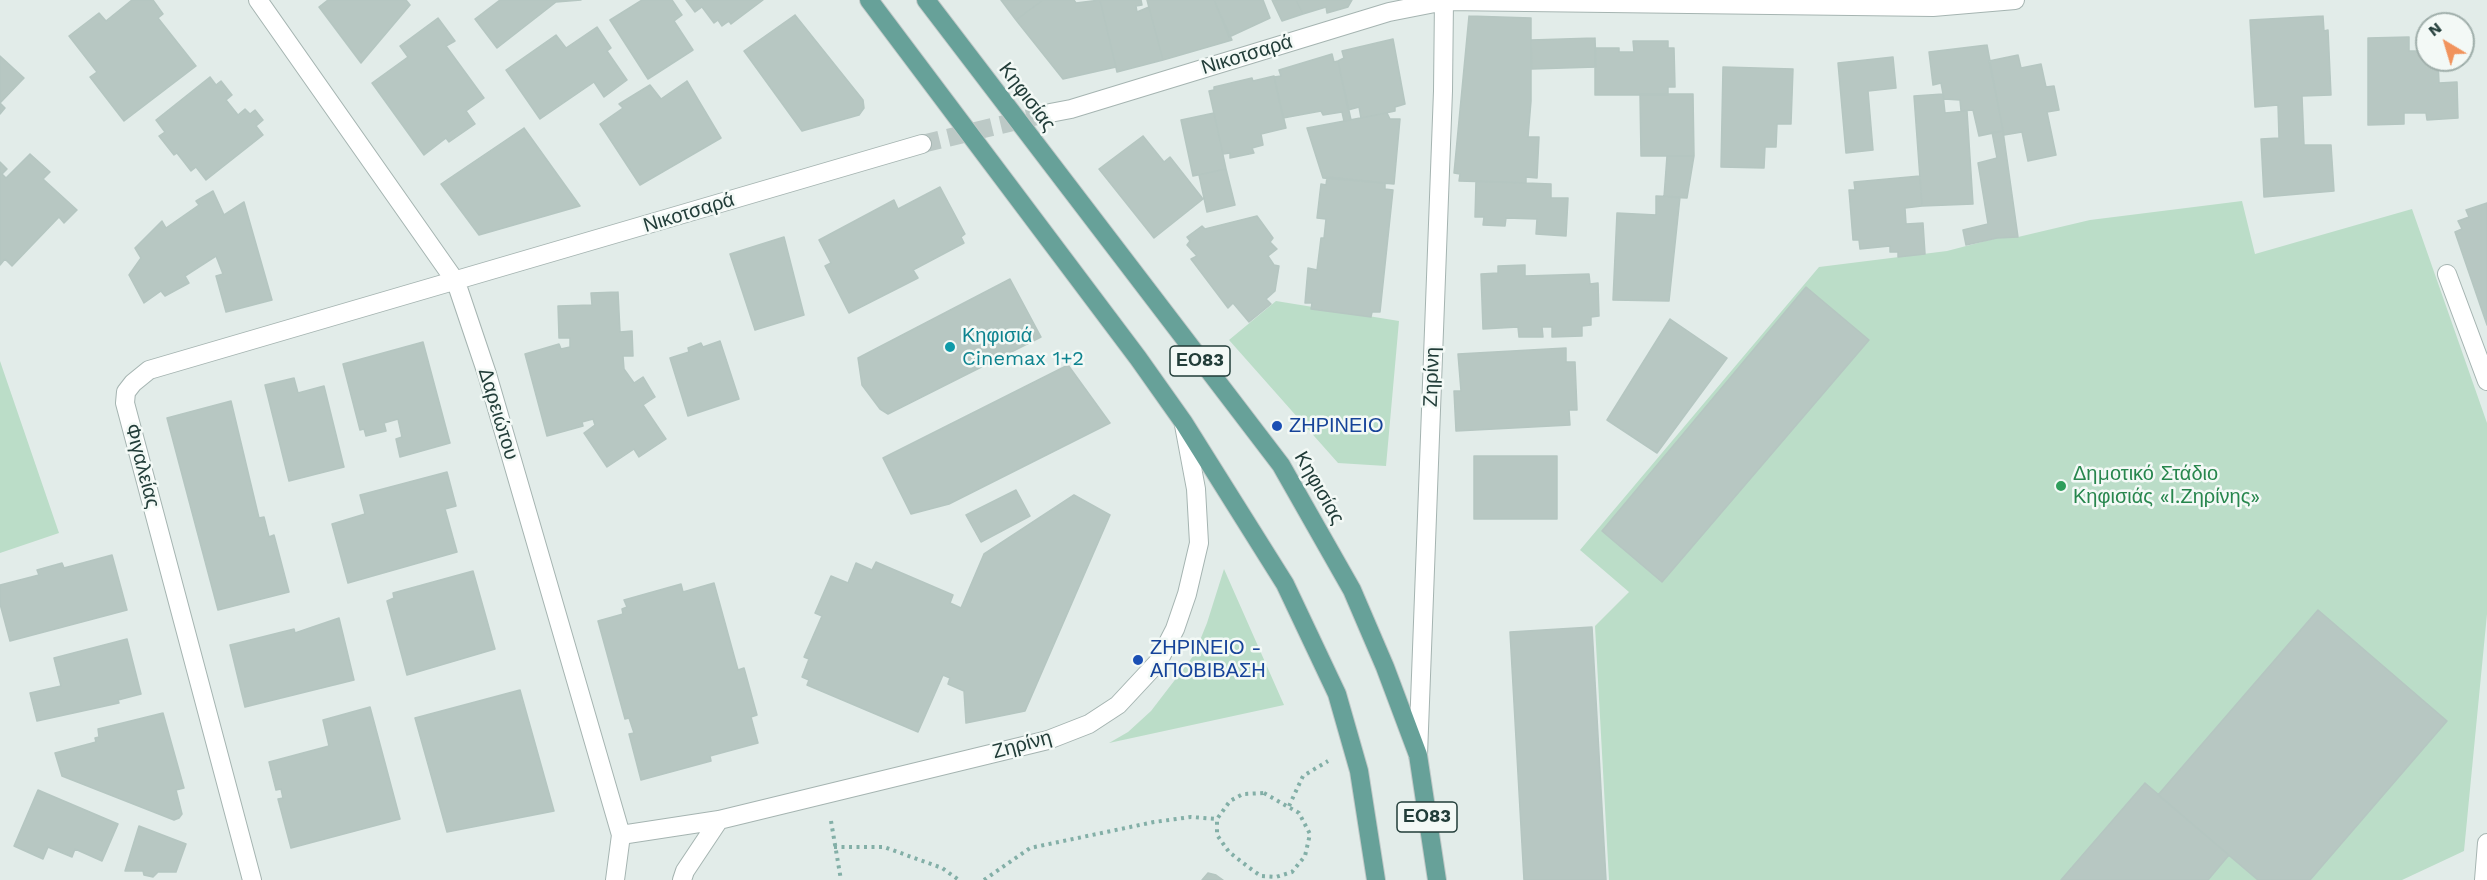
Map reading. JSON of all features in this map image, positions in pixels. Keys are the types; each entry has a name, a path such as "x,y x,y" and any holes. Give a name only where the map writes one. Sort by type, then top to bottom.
{"main road":[{"name":"ΕΟ83","path":"869,0 984,151 1184,423 1285,584 1337,694 1359,771 1376,880"},
{"name":"Κηφισίας","path":"926,0 1281,465 1352,590 1373,635 1418,755 1437,880"}],"street":[{"name":"Δαρειώτου","path":"258,0 456,282 487,374 621,835 615,880"},
{"name":"Νικοτσαρά","path":"1050,113 1071,109 1389,12 1445,0 1933,4 2014,0"},
{"name":"Ζηρίνη","path":"1418,755 1445,0"},
{"name":"Νικοτσαρά","path":"456,282 922,144"},
{"path":"2447,274 2487,381"},
{"name":"Φιγαλείας","path":"252,880 125,403 126,392 148,370 456,282"},
{"name":"Ζηρίνη","path":"621,835 719,820 1048,740 1089,724 1118,705 1158,662 1176,629 1199,543 1196,489 1184,423"},
{"path":"682,880 685,871 719,820"},
{"path":"2484,880 2487,843"}],"path":[{"path":"1289,806 1303,776 1317,766 1353,750"},
{"path":"829,793 834,847 841,880"},
{"path":"1264,793 1289,806 1299,813 1310,834 1305,856 1292,872 1276,878 1261,876 1229,852 1217,835 1217,819 1230,801 1243,794 1264,793"},
{"path":"984,880 1030,848 1154,822 1191,817 1217,819"},
{"path":"834,847 884,847 942,868 959,880"}],"green space":[{"name":"Δημοτικό Στάδιο Κηφισιάς «Ι.Ζηρίνης»","path":"2242,201 2255,254 2412,209 2487,423 2487,614 2464,851 2402,880 1609,880 1595,626 1629,592 1580,550 1819,267 1947,251 1997,238 2018,237 2090,220"},
{"path":"1276,301 1399,321 1386,466 1338,463 1229,340"},
{"path":"0,361 59,533 0,553"},
{"path":"1224,569 1284,705 1109,743 1128,732 1151,711 1194,655"}],"building":[{"path":"132,0 153,0 163,14 158,18 196,66 124,121 90,77 97,72 69,36 99,13 106,21"},
{"path":"328,0 406,0 410,5 361,63 319,7"},
{"path":"500,0 581,0 556,2 497,48 475,19"},
{"path":"642,0 672,0 682,15 674,21 693,50 648,79 610,20"},
{"path":"686,0 763,0 731,24 729,21 722,26 718,20 714,23 702,7 695,12"},
{"path":"1001,0 1043,0 1016,20"},
{"path":"1043,0 1074,0 1076,3 1100,0 1116,67 1063,79 1016,20"},
{"path":"1100,0 1141,0 1142,5 1136,6 1137,12 1149,7 1163,60 1117,72"},
{"path":"1147,0 1214,0 1232,40 1163,60"},
{"path":"1214,0 1263,0 1270,18 1229,37"},
{"path":"1272,0 1296,0 1303,14 1282,21"},
{"path":"1296,0 1352,0 1348,7 1327,13 1326,7 1303,14"},
{"path":"795,15 863,100 864,108 859,115 802,131 744,51"},
{"path":"1469,16 1531,18 1531,101 1528,137 1539,137 1537,178 1526,177 1526,183 1459,181 1460,174 1454,173"},
{"path":"2323,16 2324,31 2328,30 2331,95 2302,96 2304,145 2331,145 2334,191 2264,197 2261,139 2279,138 2278,105 2255,107 2250,20"},
{"path":"438,18 455,41 446,46 484,98 466,111 475,124 449,142 446,138 424,155 372,83 408,57 400,46"},
{"path":"597,27 611,48 607,51 627,80 604,97 594,82 540,119 506,70 556,35 566,48"},
{"path":"2409,37 2409,51 2415,51 2415,72 2439,72 2439,83 2457,82 2458,118 2427,120 2426,113 2404,113 2404,124 2368,125 2368,38"},
{"path":"1595,38 1596,67 1532,69 1531,40"},
{"path":"1393,39 1405,104 1395,107 1395,111 1361,118 1359,107 1348,110 1338,61 1344,58 1342,51"},
{"path":"1633,41 1668,41 1668,48 1674,48 1675,87 1668,87 1668,95 1595,95 1595,48 1619,48 1619,52 1634,52"},
{"path":"1987,45 2003,131 1979,136 1973,110 1961,111 1960,100 1944,99 1941,83 1933,85 1929,52"},
{"path":"1332,54 1334,62 1338,61 1351,120 1344,121 1342,112 1323,115 1321,111 1283,118 1274,77 1281,76 1279,70"},
{"path":"2018,55 2021,68 2041,64 2046,87 2054,86 2059,110 2047,112 2056,155 2028,161 2022,132 2004,135 1989,61"},
{"path":"0,56 24,78 0,103"},
{"path":"1893,57 1896,88 1868,91 1873,150 1846,153 1838,63"},
{"path":"1723,67 1793,69 1791,124 1777,124 1776,147 1765,147 1764,168 1721,167"},
{"path":"1274,76 1286,128 1261,134 1263,145 1252,148 1254,153 1230,158 1230,153 1223,154 1209,91 1214,90 1214,87 1252,78 1253,81"},
{"path":"210,77 216,85 221,81 232,95 226,100 238,115 245,109 250,114 255,110 263,120 256,126 263,135 206,180 196,167 191,171 177,153 174,155 159,136 165,132 156,120"},
{"path":"687,81 721,138 640,185 600,124 623,108 619,104 650,85 661,99"},
{"path":"1640,94 1693,94 1694,156 1641,156"},
{"path":"1943,94 1945,113 1967,111 1973,204 1922,206 1914,96"},
{"path":"0,103 5,108 0,114"},
{"path":"1214,113 1226,169 1193,176 1181,120"},
{"path":"1387,113 1390,119 1400,119 1394,184 1323,178 1307,128"},
{"path":"524,128 580,206 479,235 441,184"},
{"path":"2003,131 2018,237 1997,238 1966,245 1963,230 1988,224 1978,163 1997,158 1992,132"},
{"path":"1143,136 1164,162 1170,157 1203,199 1154,238 1099,169"},
{"path":"30,154 50,172 43,179 77,210 64,223 59,217 12,266 5,259 0,265 0,162 7,169 2,174 6,178"},
{"path":"1667,156 1694,156 1687,198 1664,197"},
{"path":"1226,169 1235,205 1207,212 1199,175"},
{"path":"1920,176 1922,206 1905,208 1906,224 1923,223 1925,254 1898,257 1898,252 1890,252 1890,246 1860,249 1859,240 1853,240 1849,190 1855,190 1854,182"},
{"path":"1327,177 1385,183 1385,189 1393,190 1380,312 1372,312 1371,317 1311,309 1312,303 1305,303 1308,268 1317,270 1321,238 1324,238 1326,219 1317,218 1321,184 1326,185"},
{"path":"1476,181 1551,184 1551,198 1568,198 1566,236 1536,234 1537,219 1506,218 1505,226 1483,225 1484,217 1475,217"},
{"path":"940,187 965,234 961,237 964,243 913,270 918,278 849,313 825,266 831,263 819,240 894,200 898,209"},
{"path":"213,191 224,215 244,202 272,300 226,312 216,276 223,274 216,256 185,276 189,283 165,296 161,291 144,303 129,275 141,258 135,248 162,221 166,228 199,205 196,201"},
{"path":"1656,196 1680,197 1669,301 1613,300 1617,213 1656,215"},
{"path":"2487,203 2487,325 2455,232 2462,229 2458,221 2469,217 2466,210"},
{"path":"1257,216 1273,238 1270,242 1277,249 1268,256 1274,265 1279,266 1275,291 1266,299 1271,304 1249,322 1233,303 1228,308 1191,259 1197,256 1187,245 1190,241 1187,237 1202,226 1205,229"},
{"path":"784,237 804,315 755,330 730,254"},
{"path":"1525,265 1525,276 1589,274 1590,284 1598,283 1599,316 1591,317 1591,325 1582,326 1582,336 1552,337 1552,327 1542,327 1543,337 1519,337 1518,327 1483,329 1481,274 1498,273 1498,266"},
{"name":"Κηφισιά Cinemax 1+2","path":"1010,279 1041,337 888,414 880,409 862,385 858,358"},
{"path":"1806,287 1869,340 1662,582 1602,531"},
{"path":"618,292 620,332 632,331 633,356 623,356 624,369 634,383 643,377 655,397 643,405 666,439 639,457 634,449 607,467 584,433 595,425 593,419 582,422 583,426 547,436 525,354 559,344 561,349 570,347 570,338 559,338 558,306 592,305 591,293"},
{"path":"1670,319 1727,358 1657,453 1607,420"},
{"path":"720,341 739,399 688,416 670,358 689,352 688,348 701,343 703,347"},
{"path":"423,342 450,443 400,457 396,439 402,437 398,419 384,423 386,431 366,436 364,429 360,430 343,364"},
{"path":"1566,348 1566,362 1575,362 1577,410 1569,410 1570,425 1456,431 1454,391 1461,391 1458,354"},
{"path":"1068,365 1110,423 949,504 911,514 883,458"},
{"path":"294,378 298,393 324,386 344,467 289,481 265,385"},
{"path":"231,401 259,518 264,517 269,537 274,535 289,592 218,610 167,418"},
{"path":"1474,456 1557,456 1557,519 1474,519"},
{"path":"447,472 456,506 445,509 457,552 348,583 332,524 365,514 360,495"},
{"path":"1016,490 1030,516 981,542 966,515"},
{"path":"1074,495 1110,515 1025,711 966,723 964,691 948,684 950,678 943,675 918,732 807,685 809,680 802,677 809,659 804,657 822,616 815,613 831,576 848,583 856,563 872,570 876,562 953,595 950,603 961,608 984,554"},
{"path":"112,555 127,610 10,641 0,604 0,585 39,575 37,570 62,563 64,568"},
{"path":"473,571 495,649 407,675 387,601 394,598 393,593"},
{"path":"714,583 738,670 744,668 757,715 751,717 758,743 710,756 711,761 641,780 629,734 634,733 629,718 625,719 598,621 623,614 622,609 627,607 624,600 681,584 683,592"},
{"path":"2318,610 2447,721 2310,880 2258,880 2158,795"},
{"path":"339,618 354,680 245,707 230,645 294,629 295,633"},
{"path":"1592,627 1606,880 1524,880 1510,632"},
{"path":"127,639 141,694 118,700 119,703 37,721 30,693 61,686 54,658"},
{"path":"520,690 554,811 447,832 415,718"},
{"path":"370,707 400,819 291,848 278,799 283,798 281,789 276,790 269,762 329,746 323,720"},
{"path":"163,713 184,788 176,790 182,814 179,818 174,820 62,776 55,753 96,742 95,738 99,737 98,729"},
{"path":"2145,783 2229,855 2208,880 2061,880"},
{"path":"38,790 118,824 102,861 75,849 72,857 48,847 43,859 14,846"},
{"path":"139,826 186,844 176,872 158,872 153,877 144,875 143,871 125,871"},
{"path":"1208,873 1216,875 1223,880 1202,880"}],"tunnel":[{"path":"922,144 1050,113"}],"place":[{"name":"Κηφισιά Cinemax 1+2","path":"950,347"},
{"name":"ΖΗΡΙΝΕΙΟ","path":"1277,426"},
{"name":"Δημοτικό Στάδιο Κηφισιάς «Ι.Ζηρίνης»","path":"2061,486"},
{"name":"ΖΗΡΙΝΕΙΟ - ΑΠΟΒΙΒΑΣΗ","path":"1138,660"}]}
